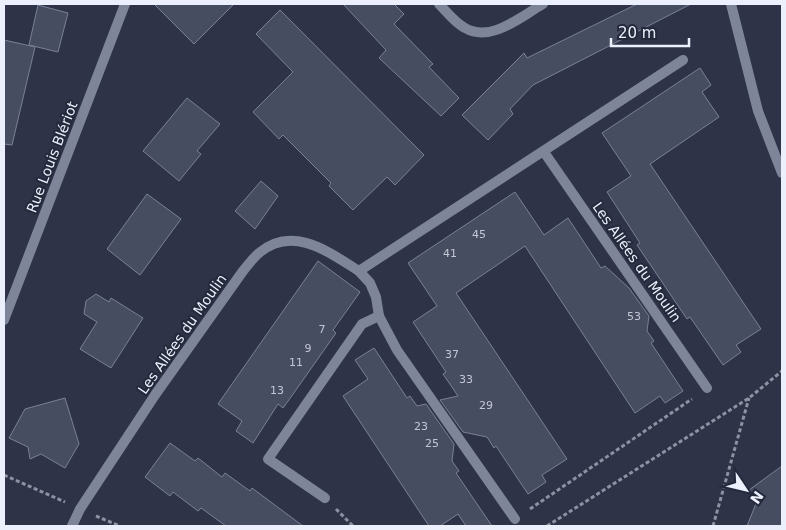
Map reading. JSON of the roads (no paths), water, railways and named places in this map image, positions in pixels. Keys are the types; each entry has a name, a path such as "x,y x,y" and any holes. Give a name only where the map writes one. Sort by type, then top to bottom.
{"street":[{"name":"Rue Louis Blériot","path":"4,320 125,4"},
{"path":"439,4 463,27 478,34 494,32 543,4"},
{"path":"731,4 758,111 782,173"},
{"path":"359,271 544,152 682,60"},
{"name":"Les Allées du Moulin","path":"544,152 707,388"},
{"name":"Les Allées du Moulin","path":"72,526 80,509 155,395 243,271 260,252 279,243 299,240 322,248 359,271 370,283 376,297 379,316 398,350 516,519"},
{"path":"326,498 268,459 362,324 379,316"}]}
